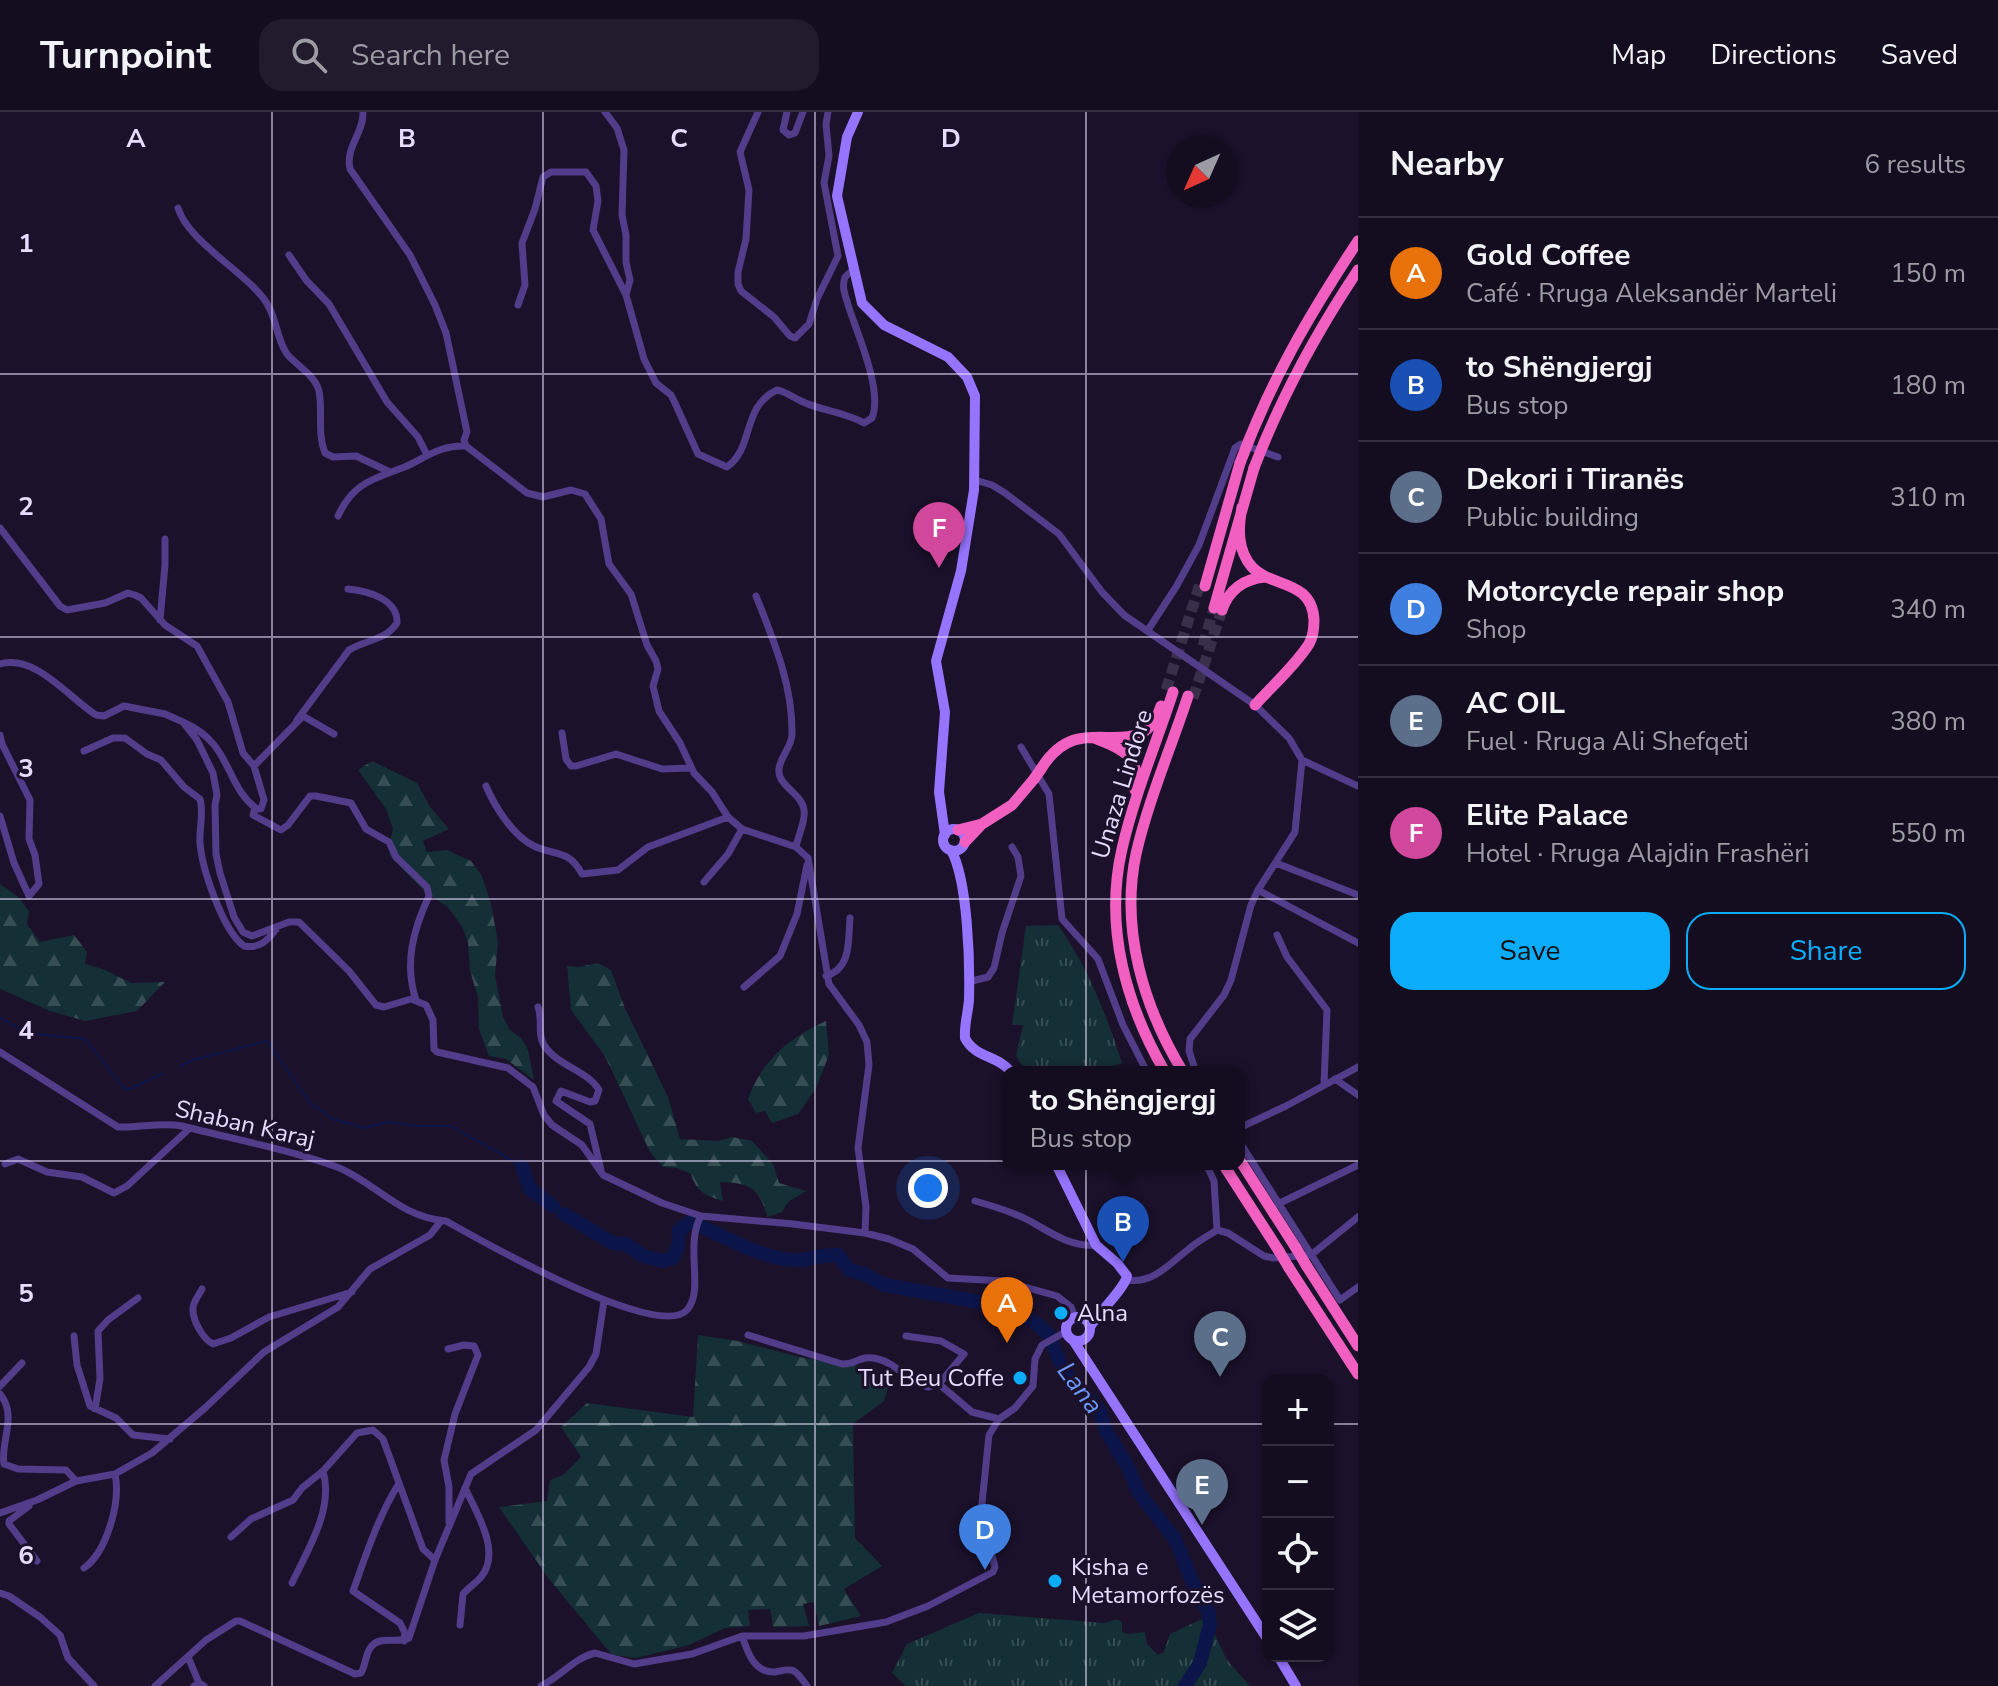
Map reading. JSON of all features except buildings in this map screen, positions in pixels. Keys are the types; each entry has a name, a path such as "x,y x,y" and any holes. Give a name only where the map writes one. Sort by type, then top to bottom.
{"highway":[{"path":"1202,585 1240,463 1263,404 1286,357 1358,241"},
{"path":"1266,577 1243,582 1218,609 1254,468 1293,376 1358,270"},
{"path":"1242,507 1239,529 1242,551 1249,564 1266,577 1284,582 1301,592 1311,607 1314,622 1308,645 1255,705"},
{"name":"Unaza Lindore","path":"1094,738 1126,738 1145,731 1155,721 1170,691 1133,808 1118,870 1116,916 1129,994 1162,1066"},
{"name":"Unaza Lindore","path":"1180,1066 1153,1018 1137,960 1132,918 1136,854 1190,697"},
{"path":"959,847 982,824 1008,809 1061,746 1077,739 1094,738 1125,752 1137,775 1118,856 1113,907 1119,962 1129,994"},
{"path":"952,832 982,824"},
{"path":"1245,1168 1296,1248 1309,1260 1358,1346"},
{"path":"1227,1170 1358,1374"}],"main road":[{"path":"858,112 850,127 835,214 855,269 862,303 874,317 948,357 967,377 975,396 975,480 961,571 936,661 945,712 939,792 943,815 952,832 965,838 959,847 958,863 963,885 968,982 964,1034 975,1051 1006,1066"},
{"path":"952,832 944,844 959,847"},
{"path":"1059,1170 1096,1245 1122,1269 1127,1280 1124,1287 1084,1324 1081,1340 1070,1335"},
{"path":"1084,1324 1068,1323 1070,1335 1093,1366 1262,1631"},
{"path":"1084,1324 1093,1366"},
{"path":"1282,1662 1296,1686"}],"street":[{"path":"363,112 364,121 349,152 350,169 410,255 435,305 446,333 467,432 464,440 466,446 527,493 543,497 577,490 585,494 601,519 609,564 631,594 642,632 656,661 658,669 653,686 659,711 680,743 691,768 728,817 742,829 796,847 808,858 826,976 867,1042 869,1065 858,1148 866,1207 865,1233"},
{"path":"605,112 617,128 624,150 622,215 630,280 626,295"},
{"path":"758,112 740,152 749,190 746,239 737,278 741,291 795,338 809,324 817,299 836,263 835,214 824,183 829,156 828,112"},
{"path":"787,112 783,130 789,135 795,133 803,112"},
{"path":"518,305 525,285 522,243 535,209 540,182 551,172 586,172 591,176 598,201 593,230 626,295 647,367 656,383 671,395 694,449 703,458 727,467 741,450 758,403 777,390 801,401 845,413 864,423 872,418 876,404 866,351 858,338 844,294 845,277 855,269"},
{"path":"178,208 187,226 267,303 279,341 289,356 315,381 325,453 333,457 356,456 390,472"},
{"path":"289,255 306,280 329,304 387,402 418,437 427,455"},
{"path":"1148,630 1199,545 1235,448 1241,444 1278,457"},
{"path":"338,516 347,497 368,481 442,447 466,446"},
{"path":"975,480 1005,493 1059,534 1102,592 1124,615 1255,705 1289,738 1302,760 1358,786"},
{"path":"0,528 60,606 67,610 97,606 128,593 141,598 160,620 197,646 228,702 243,753 254,766 264,800 261,809 248,802 207,734 165,714 127,706 104,716 96,715 36,669 14,662 0,664"},
{"path":"160,620 165,539"},
{"path":"254,766 297,720 349,650 385,637 397,623 394,608 388,602 348,589"},
{"path":"756,596 787,682 792,734 778,771 779,777 797,795 804,811 796,847"},
{"path":"297,720 303,716 309,718 334,734"},
{"path":"183,722 197,740 213,773 217,795 216,854 234,917 243,932 255,936 294,921 303,924 380,1007 416,1000 426,1005 431,1011 434,1049 437,1052 508,1068 538,1094 544,1115 552,1125 582,1145 601,1173 611,1180 662,1203 701,1216 865,1233 908,1246 953,1280 988,1279 1047,1291 1065,1300 1084,1324"},
{"path":"562,733 566,759 571,766 616,754 662,769 691,768"},
{"path":"0,735 30,800 29,839 39,884 29,896 14,863 0,816"},
{"path":"84,751 113,738 125,738 161,760 184,787 198,796 202,804 202,859 235,938 244,946 258,946 278,926"},
{"path":"1021,747 1049,794 1062,919 1098,959 1123,1025 1144,1066"},
{"path":"1194,1066 1189,1051 1190,1039 1220,1001 1231,980 1251,905 1295,832 1302,760"},
{"path":"486,786 493,803 524,839 570,858 582,874 618,870 648,847 728,817"},
{"path":"255,808 252,813 255,816 281,830 286,828 310,796 349,802 366,829 389,842 396,857 427,887 429,896 410,956 409,971 416,1000"},
{"path":"704,882 728,854 742,829"},
{"path":"968,982 988,977 994,968 1021,876 1018,857 1012,847"},
{"path":"744,987 780,956 797,914 808,858"},
{"path":"1276,863 1358,895"},
{"path":"1258,890 1358,943"},
{"path":"826,976 836,973 843,965 850,918"},
{"path":"1277,935 1287,957 1327,1010 1324,1084"},
{"path":"538,1007 544,1045 599,1090 595,1101 561,1091 556,1101 590,1124 601,1173"},
{"name":"Shaban Karaj","path":"0,1052 118,1127 168,1124 190,1128 340,1168 408,1210 424,1218 446,1221 604,1301 669,1317 682,1314 689,1308 695,1288 692,1240 701,1216"},
{"path":"1245,1125 1358,1067"},
{"path":"1335,1079 1358,1095"},
{"path":"5,1164 18,1159 47,1172 82,1177 114,1193 127,1186 190,1128"},
{"path":"1245,1151 1309,1260 1340,1300 1358,1287"},
{"path":"1278,1204 1358,1165"},
{"path":"1209,1170 1214,1181 1217,1230"},
{"path":"975,1201 1011,1212 1057,1237 1087,1246 1096,1245"},
{"path":"1127,1280 1144,1279 1162,1272 1217,1230 1228,1233 1264,1256 1309,1260 1358,1217"},
{"path":"0,1513 76,1481 115,1474 152,1453 264,1352 338,1307 370,1269 430,1235 441,1221"},
{"path":"202,1289 193,1313 205,1339 213,1344 231,1338 269,1317 352,1292"},
{"path":"95,1409 100,1379 98,1331 138,1298"},
{"path":"155,1686 206,1640 240,1621 355,1674 361,1673 373,1644 409,1638 435,1560 475,1470 536,1430 589,1367 596,1354 604,1301"},
{"path":"748,1335 842,1364 849,1364 859,1357 884,1361 922,1385 933,1387 964,1354 941,1341 906,1336"},
{"path":"541,1686 587,1655 602,1653 634,1664 692,1654 742,1636 804,1636 894,1620 993,1572 995,1567 980,1505 989,1435 999,1419 1015,1408 1033,1386 1035,1359 1045,1342 1070,1335"},
{"path":"74,1336 74,1349 87,1400 95,1409 116,1418 133,1435 170,1439"},
{"path":"448,1349 474,1346 478,1355 458,1404 444,1460 449,1487 449,1528"},
{"path":"0,1386 22,1363"},
{"path":"939,1384 972,1412 999,1419"},
{"path":"0,1394 7,1410 1,1452 4,1464 18,1469 66,1470 76,1481"},
{"path":"231,1537 251,1519 287,1504 323,1471 357,1433 373,1430 383,1439 423,1549 435,1560"},
{"path":"292,1583 323,1513 323,1471"},
{"path":"84,1568 96,1557 118,1501 115,1474"},
{"path":"398,1485 387,1501 353,1591 400,1623 405,1633 404,1641"},
{"path":"460,1625 463,1594 481,1576 489,1553 479,1518 465,1488"},
{"path":"37,1500 9,1521 37,1561"},
{"path":"0,1593 40,1617 60,1635 68,1658 94,1686"},
{"path":"742,1636 747,1651 758,1667 772,1672 795,1672 807,1686"},
{"path":"188,1657 199,1685"}],"green space":[{"path":"372,761 417,783 430,807 449,829 423,841 427,852 447,850 471,861 482,876 498,942 495,975 503,1017 528,1050 534,1080 506,1059 489,1056 479,1029 478,997 463,928 448,907 425,892 390,856 393,829 386,809 358,770"},
{"path":"0,884 18,897 29,911 27,924 40,942 74,935 87,952 85,964 131,983 165,982 137,1011 85,1021 50,1011 0,989"},
{"path":"1058,925 1095,991 1122,1063 1113,1066 1022,1066 1016,1056 1023,1025 1012,1025 1026,926"},
{"path":"598,963 611,970 624,1006 668,1097 680,1139 719,1141 732,1137 752,1141 773,1164 779,1183 806,1191 788,1202 782,1212 767,1217 757,1193 739,1184 720,1182 723,1201 712,1197 699,1189 691,1174 677,1168 663,1167 650,1152 605,1056 571,1010 567,966"},
{"path":"826,1021 829,1055 816,1088 798,1114 772,1123 765,1111 756,1113 748,1099 769,1062 800,1035"},
{"path":"698,1335 737,1341 804,1358 869,1367 881,1374 889,1384 884,1401 853,1424 855,1538 882,1566 844,1589 861,1616 819,1626 814,1602 803,1604 809,1626 773,1627 770,1609 748,1610 750,1626 725,1628 689,1645 636,1658 612,1655 549,1579 499,1507 547,1501 550,1480 563,1475 581,1457 561,1427 587,1403 693,1417"},
{"path":"979,1613 1104,1623 1117,1619 1122,1622 1122,1632 1145,1632 1147,1644 1158,1655 1164,1652 1170,1634 1206,1617 1227,1660 1250,1686 906,1686 892,1673 907,1644"}],"waterway":[{"path":"0,1017 26,1033 85,1039 124,1088 130,1089 162,1074"},
{"path":"180,1066 267,1041 310,1103 333,1119 364,1128 387,1122 451,1126 522,1166"},
{"name":"Lana","path":"522,1166 530,1189 553,1206"},
{"name":"Lana","path":"564,1214 612,1243 626,1244 643,1256 663,1261 673,1258 678,1247 679,1230 690,1222"},
{"name":"Lana","path":"702,1227 750,1249 788,1260 838,1255 849,1270 885,1285 1002,1306 1035,1322 1048,1334 1064,1371 1100,1411 1106,1431 1127,1465 1139,1493 1175,1539 1198,1595 1208,1610 1210,1624 1200,1663 1185,1686"}],"tunnel":[{"path":"1166,690 1200,584"},
{"path":"1203,646 1214,608"},
{"path":"1193,698 1222,610"}],"place":[{"name":"Elite Palace","path":"939,568"},
{"name":"to Shëngjergj","path":"1123,1262"},
{"name":"Alna","path":"1061,1313"},
{"name":"Gold Coffee","path":"1007,1343"},
{"name":"Dekori i Tiranës","path":"1220,1377"},
{"name":"Tut Beu Coffe","path":"1020,1378"},
{"name":"AC OIL","path":"1202,1525"},
{"name":"Motorcycle repair shop","path":"985,1570"},
{"name":"Kisha e Metamorfozës","path":"1055,1581"}]}
